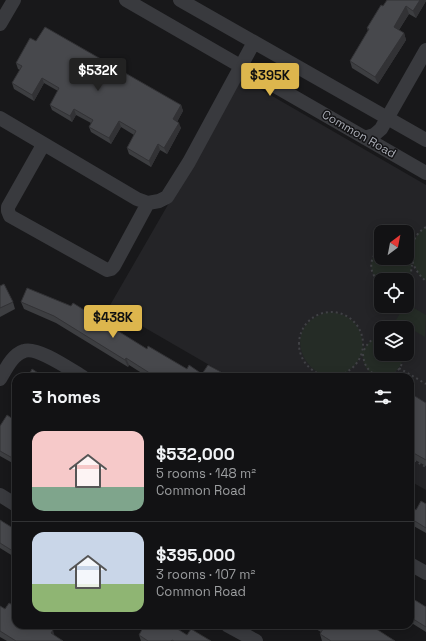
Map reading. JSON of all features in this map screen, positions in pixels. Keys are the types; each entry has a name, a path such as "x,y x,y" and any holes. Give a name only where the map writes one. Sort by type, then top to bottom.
{"street":[{"path":"0,24 14,0"},
{"name":"Common Road","path":"126,0 426,173"},
{"path":"180,0 426,140"},
{"path":"0,118 43,145 137,199 148,204 160,201 172,189 189,162 254,42"},
{"path":"365,138 374,135 381,129 426,50"},
{"path":"43,145 8,207 10,216 107,270 114,266 148,204"},
{"path":"0,379 9,364 16,356 25,350 43,354 76,373"},
{"path":"0,495 12,502"},
{"path":"414,566 426,573"},
{"path":"234,629 256,641"}],"path":[{"path":"414,242 416,237 426,227"},
{"path":"374,256 371,262 371,269 374,276"},
{"path":"413,265 420,276 426,281"},
{"path":"320,373 308,366 301,353 300,339 303,329 310,321 318,315 328,312 338,313 348,317 356,324 361,333 365,366 372,373"},
{"path":"344,373 355,365 369,342 374,338"},
{"path":"394,373 399,368 402,361"},
{"path":"399,368 407,373"},
{"path":"414,377 426,384"},
{"path":"414,460 426,467"}],"shaded area":[{"path":"241,78 426,185 426,490 414,483 414,373 223,373 109,307"},
{"path":"426,227 426,281 420,276 414,265 414,242 416,237"},
{"path":"374,256 374,265 412,265 411,272 374,273 374,275 371,266"},
{"path":"414,308 426,315 425,337 414,331 414,321 396,320 400,313 414,313"},
{"path":"328,312 337,313 355,323 361,335 363,351 374,339 374,361 402,361 399,368 392,373 372,373 365,366 362,353 352,368 342,373 320,373 313,369 304,358 300,345 302,332 311,320"}],"building":[{"path":"387,0 420,0 413,11 406,6 394,27 404,33 375,77 350,61 369,29 367,28 381,5 383,6"},
{"path":"45,27 181,105 173,119 179,123 164,148 158,144 149,161 127,148 136,131 119,121 109,138 89,127 93,120 74,109 70,116 50,105 59,88 42,78 32,95 12,83 22,66 16,63 30,38 36,41"},
{"path":"4,284 13,302 0,308 0,286"},
{"path":"27,288 71,306 73,303 147,349 148,346 187,369 189,365 201,373 150,373 126,358 125,360 54,316 21,302"},
{"path":"208,365 220,373 203,373"},
{"path":"32,369 38,373 30,373"},
{"path":"414,396 426,403 426,460 414,453"},
{"path":"7,415 12,418 12,458 0,451 0,426"},
{"path":"421,501 426,504 426,528 414,520 414,509 416,510"},
{"path":"0,520 12,528 12,550 0,543"},
{"path":"414,600 426,607 426,627 414,620"},
{"path":"9,603 12,605 12,629 51,629 53,630 51,633 63,641 16,641 0,631 0,606 5,609"},
{"path":"142,629 177,629 187,635 191,629 211,641 148,641 139,635"},
{"path":"323,629 376,629 395,641 331,641 320,634"}]}
